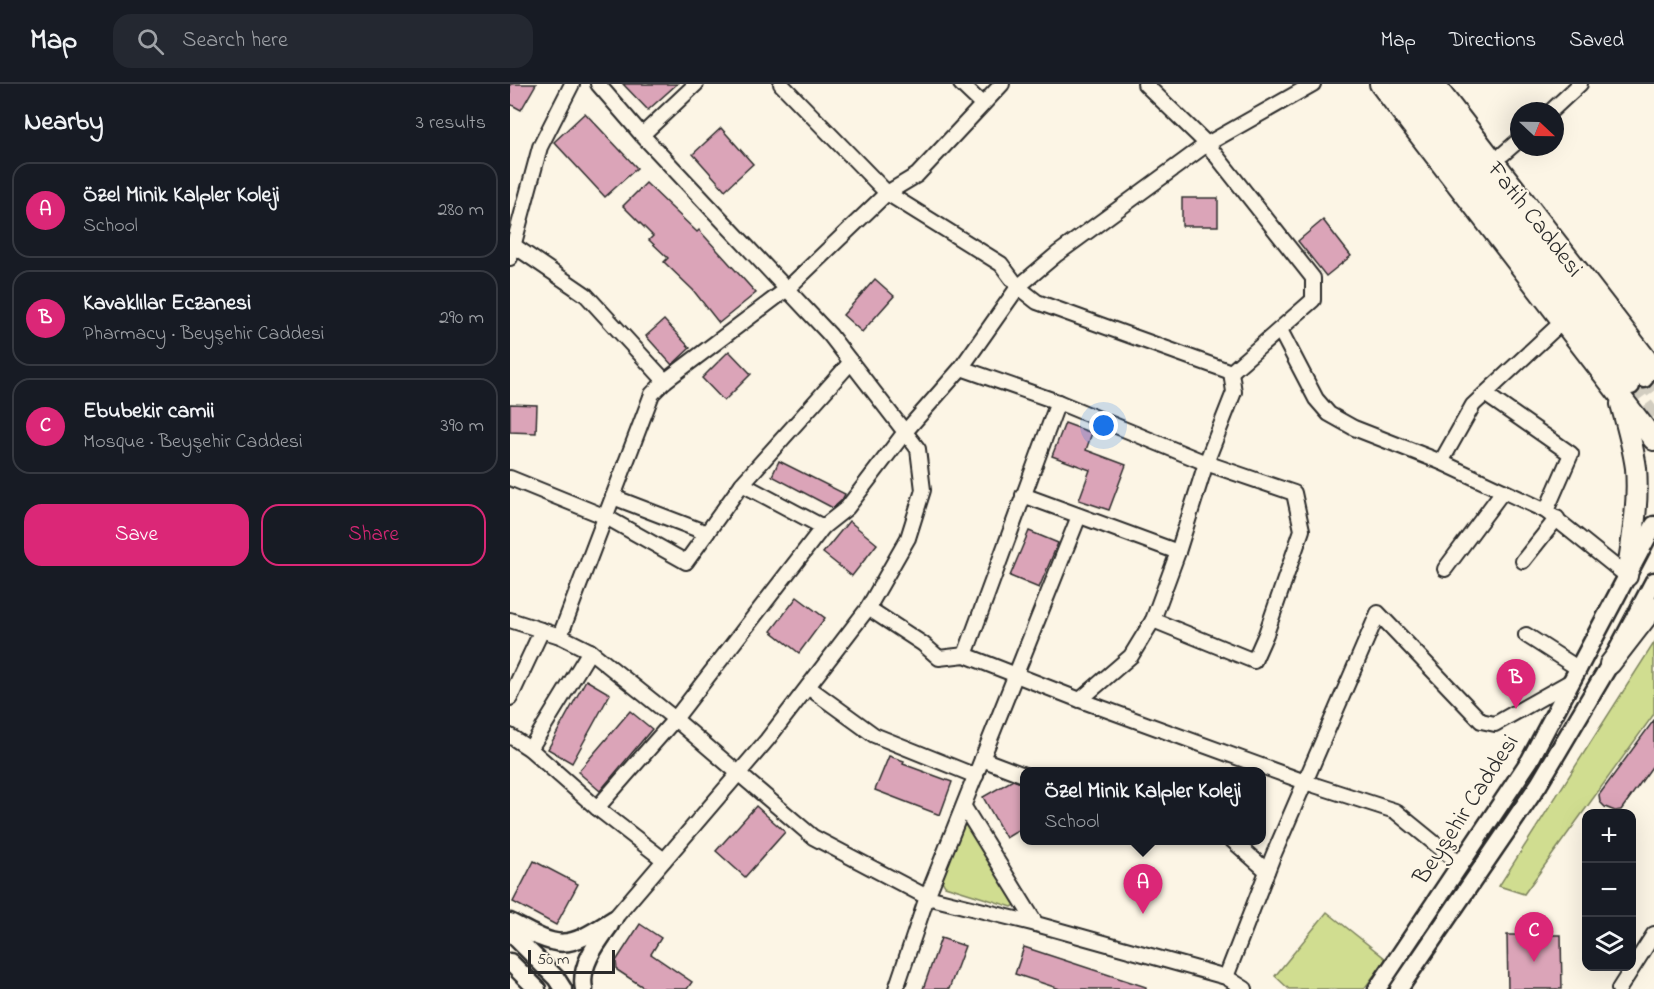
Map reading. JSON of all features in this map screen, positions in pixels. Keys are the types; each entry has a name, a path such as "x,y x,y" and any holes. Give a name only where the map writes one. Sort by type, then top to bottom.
{"highway":[{"path":"1380,84 1563,321 1635,387 1654,440"},
{"path":"1434,84 1626,330 1654,343"},
{"path":"1626,330 1635,387 1642,412 1654,410"},
{"path":"1627,576 1635,521 1637,484 1632,445 1635,387"},
{"path":"1610,664 1654,607"}],"main road":[{"name":"Fatih Caddesi","path":"1399,84 1635,387"},
{"name":"Fatih Caddesi","path":"1416,84 1635,387"},
{"name":"Beyşehir Caddesi","path":"1377,989 1530,760 1627,576 1652,534"},
{"name":"Beyşehir Caddesi","path":"1399,989 1539,784 1610,664 1654,581"},
{"path":"510,922 541,939 562,944 572,943 614,919"},
{"path":"584,989 581,977 596,946 614,919"},
{"path":"510,932 564,989"},
{"path":"510,962 537,989"}],"street":[{"path":"572,84 540,147 512,252 586,295 665,381"},
{"path":"598,84 642,135 830,335 918,450 923,490 908,538 868,608 767,740 614,919"},
{"path":"642,135 696,84"},
{"path":"781,84 887,193 1001,264 1018,287 1037,302 1231,372"},
{"path":"961,84 982,104"},
{"path":"560,636 652,394 665,381 787,289 887,193 917,176 1002,84"},
{"path":"1145,84 1207,144 1313,278 1313,300 1231,372"},
{"path":"597,808 675,719 823,527 847,508 905,432 961,368 1018,287 1057,254 1207,144 1313,84"},
{"path":"1561,102 1580,84"},
{"path":"1503,154 1510,148"},
{"path":"1441,462 1473,405 1563,321"},
{"path":"1280,330 1316,399 1329,414 1354,428 1441,462 1551,515 1627,576"},
{"path":"510,478 606,517 686,562 742,484 851,362"},
{"path":"961,368 1058,402 1206,463 1294,493 1302,530 1266,634 1254,661 1153,620"},
{"path":"1080,700 1131,656 1153,620 1178,552 1206,463 1234,392 1231,372"},
{"path":"1485,394 1570,454 1551,515 1523,561"},
{"path":"964,655 1058,402"},
{"path":"742,484 823,527"},
{"path":"1445,570 1503,491"},
{"path":"1023,495 1178,552"},
{"path":"613,497 707,533"},
{"path":"896,989 927,897 1079,516"},
{"path":"868,608 923,644 939,658 964,655 1264,767"},
{"path":"1226,977 1267,871 1378,613 1481,721 1495,724 1576,674 1527,635"},
{"path":"510,620 560,636 590,651 675,719 813,837 927,897 1036,924 1226,977 1245,989"},
{"path":"510,698 542,630"},
{"path":"530,749 590,651"},
{"path":"808,687 873,735 976,776"},
{"path":"510,736 530,749 597,808 664,860"},
{"path":"982,759 1020,773"},
{"path":"1266,768 1395,811 1460,864"},
{"path":"964,807 1036,924"},
{"path":"1238,845 1267,871"},
{"path":"1619,989 1654,934"}],"green space":[{"path":"1654,643 1654,714 1585,809 1582,809 1582,814 1524,894 1499,886"},
{"path":"963,825 971,825 1019,903 1012,907 945,886 940,877"},
{"path":"1327,912 1386,959 1364,989 1289,989 1275,976"}],"building":[{"path":"510,84 536,84 521,110 510,104"},
{"path":"623,84 677,84 648,110"},
{"path":"585,113 637,168 605,197 554,142"},
{"path":"721,128 753,164 725,190 693,154"},
{"path":"646,183 697,232 699,230 756,293 719,323 693,290 664,262 668,258 649,240 653,236 623,206"},
{"path":"1182,198 1218,198 1218,226 1182,226"},
{"path":"1323,220 1351,256 1326,276 1298,241"},
{"path":"875,279 894,296 862,332 843,315"},
{"path":"664,320 690,348 672,365 646,336"},
{"path":"729,351 751,374 724,401 702,378"},
{"path":"510,404 537,405 536,433 510,432"},
{"path":"1065,423 1092,433 1086,450 1126,465 1109,510 1079,500 1090,470 1052,456"},
{"path":"779,461 845,494 842,500 833,508 772,476"},
{"path":"849,521 877,544 852,576 823,553"},
{"path":"1029,531 1058,543 1039,588 1010,576"},
{"path":"797,597 825,618 799,653 771,631"},
{"path":"586,680 610,694 572,763 548,749"},
{"path":"630,711 652,729 600,791 578,772"},
{"path":"1654,720 1654,764 1622,809 1605,807 1600,802 1599,795"},
{"path":"889,756 904,761 903,764 952,782 940,815 875,790"},
{"path":"1013,780 1020,783 1020,829 1006,838 983,797"},
{"path":"756,806 785,832 745,877 716,851"},
{"path":"534,861 578,884 556,925 513,902"},
{"path":"640,924 661,938 651,954 692,982 687,989 646,989 617,970 616,961"},
{"path":"1507,935 1561,935 1562,989 1508,989"},
{"path":"941,938 965,946 949,989 923,989"},
{"path":"1024,947 1146,987 1146,989 1060,989 1015,974"}],"tunnel":[{"path":"1644,379 1654,392"},
{"path":"1631,386 1654,417"}],"place":[{"name":"Kavaklılar Eczanesi","path":"1516,709"},
{"name":"Özel Minik Kalpler Koleji","path":"1143,914"},
{"name":"Ebubekir camii","path":"1534,962"}]}
